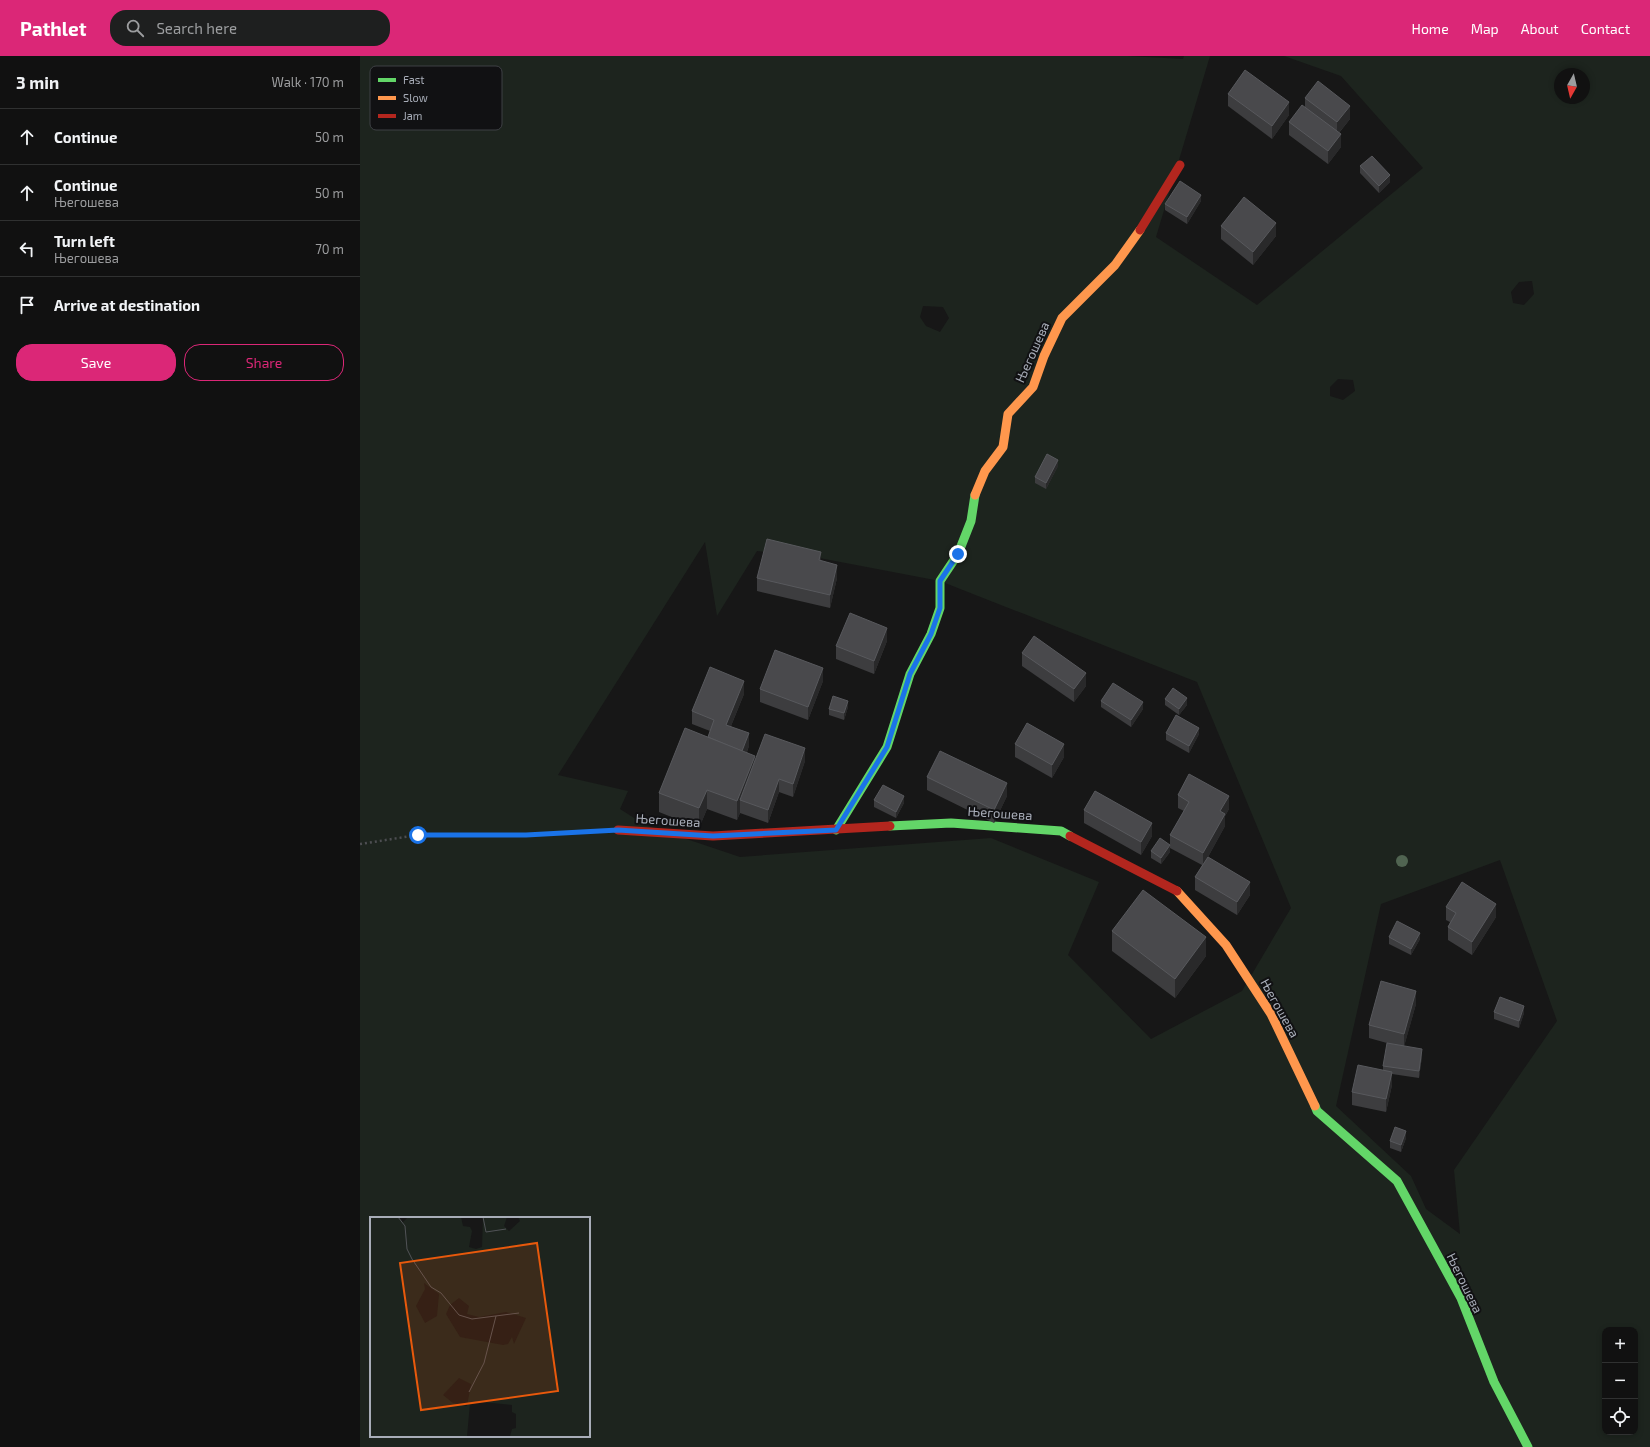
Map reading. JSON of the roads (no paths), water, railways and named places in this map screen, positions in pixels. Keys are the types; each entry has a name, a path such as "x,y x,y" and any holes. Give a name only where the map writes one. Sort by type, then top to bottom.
{"street":[{"name":"Његошева","path":"836,830 887,747 910,674 931,634 940,608 940,581 958,554 971,521 974,498 985,471 1003,447 1008,414 1033,387 1044,356 1062,318 1115,265 1145,222 1180,165"},
{"name":"Његошева","path":"618,830 713,836 950,823 1061,831 1175,888 1226,945 1271,1014 1316,1111 1397,1181 1461,1298 1494,1382 1528,1447"}]}
